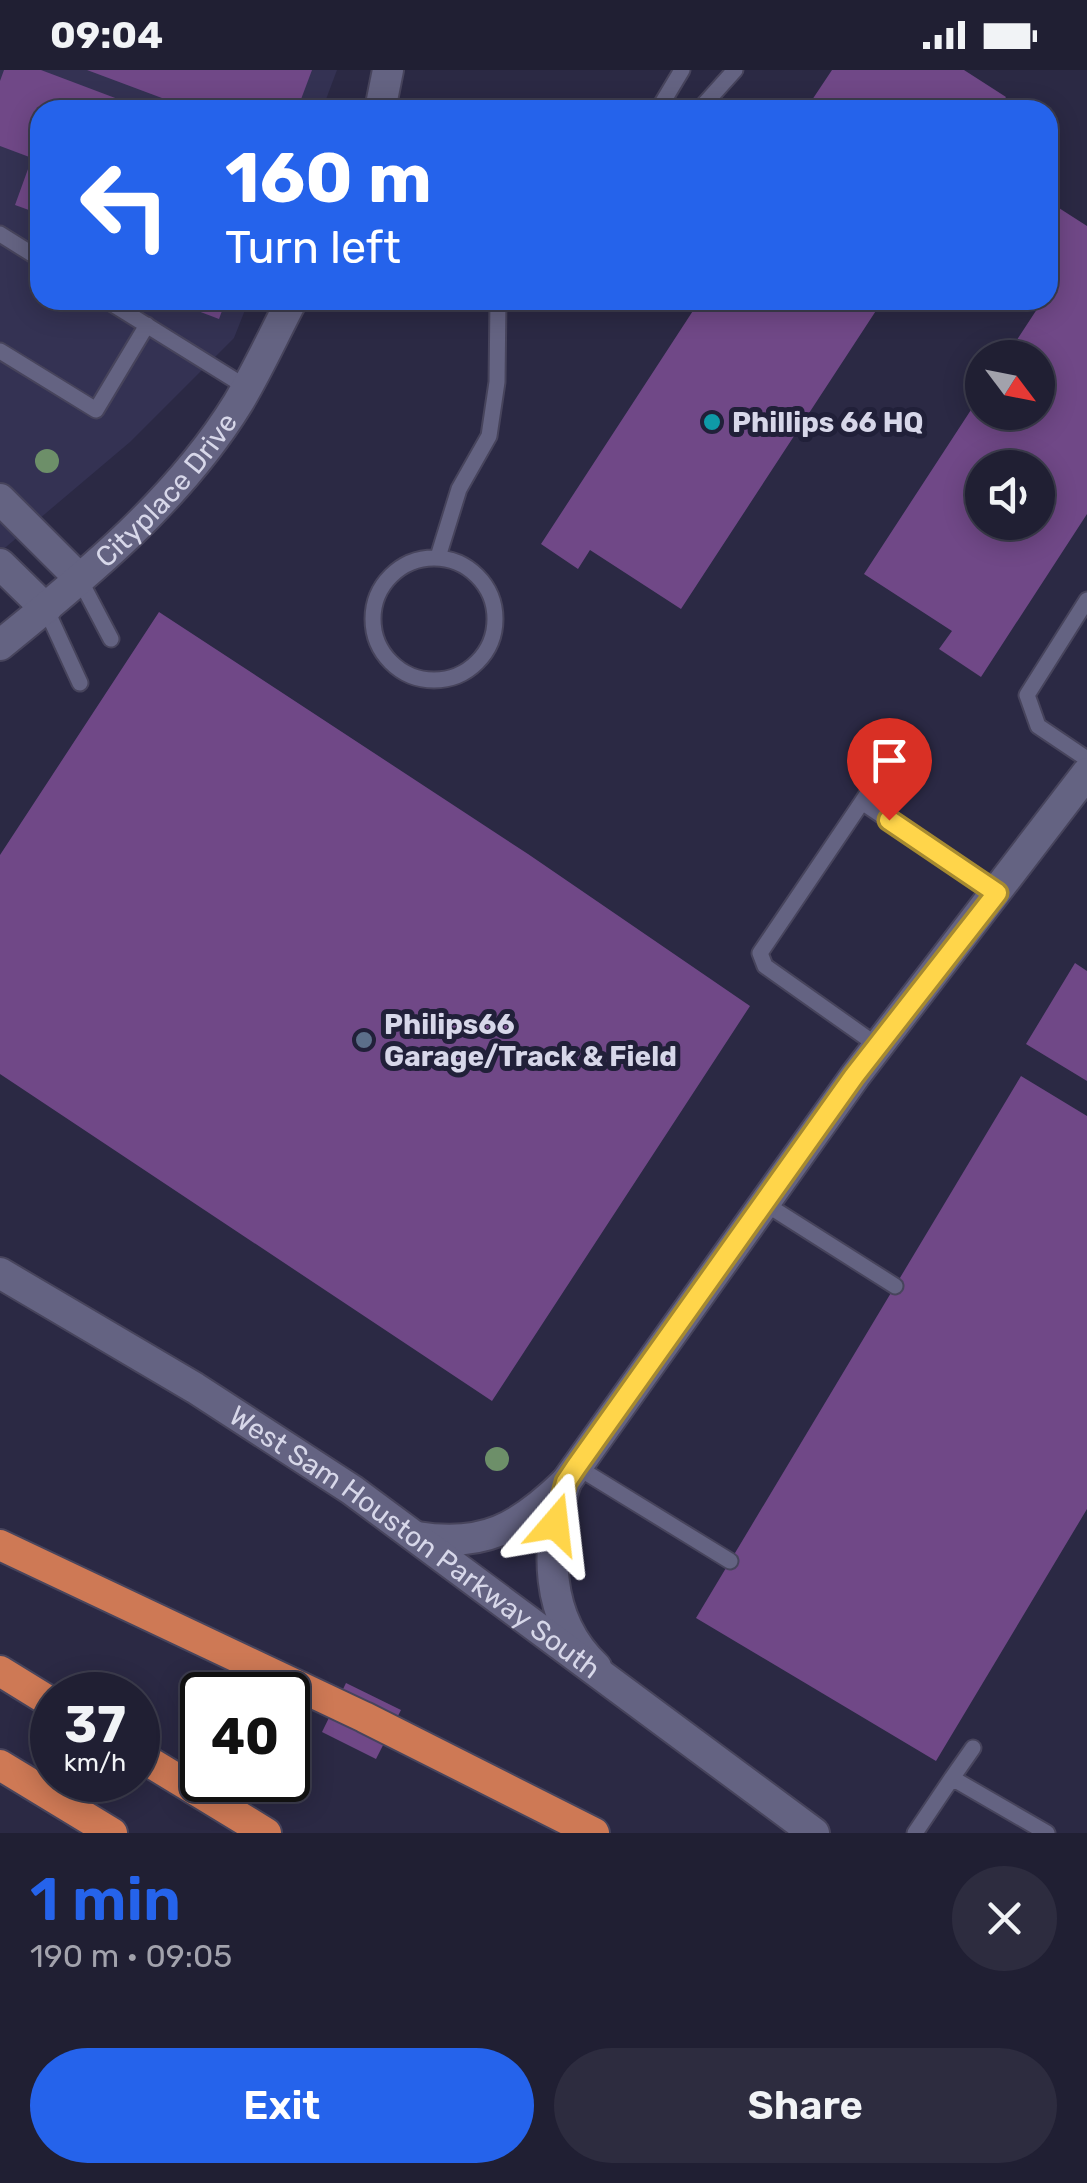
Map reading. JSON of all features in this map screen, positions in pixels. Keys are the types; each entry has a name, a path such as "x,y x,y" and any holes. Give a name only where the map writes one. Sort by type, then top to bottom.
{"highway":[{"path":"0,1545 364,1717 594,1833"},
{"path":"0,1671 30,1689"},
{"path":"0,1765 112,1833"},
{"path":"160,1768 266,1833"}],"street":[{"path":"382,100 388,70"},
{"name":"Cityplace Drive","path":"0,645 46,608 174,488 237,404 287,310"},
{"path":"0,499 79,578"},
{"path":"0,564 46,608"},
{"path":"417,1537 462,1540 507,1529 533,1512 571,1475 878,1046 1087,774"},
{"name":"West Sam Houston Parkway South","path":"0,1273 195,1388 352,1490 814,1833"},
{"path":"571,1475 551,1544 553,1584 573,1636 587,1658 617,1686"}],"lane":[{"path":"664,100 682,70"},
{"path":"708,100 735,70"},
{"path":"0,234 30,253"},
{"path":"122,310 246,387"},
{"path":"438,558 459,489 489,436 497,382 498,310"},
{"path":"0,351 96,410 146,325"},
{"path":"438,558 457,562 482,581 494,610 494,630 486,650 473,665 454,676 434,680 415,677 397,668 375,636 373,617 376,598 386,580 401,567 438,558"},
{"path":"79,578 111,639"},
{"path":"1086,604 1026,695 1038,726 1087,759"},
{"path":"46,608 80,683"},
{"path":"878,1046 765,966 760,953 908,734"},
{"path":"862,802 997,893"},
{"path":"764,1203 896,1286"},
{"path":"571,1475 730,1562"},
{"path":"915,1833 973,1748"},
{"path":"952,1778 1048,1833"}],"shaded area":[{"path":"0,70 337,70 326,100 30,100 30,310 245,310 234,338 130,442 0,552"}],"building":[{"path":"4,70 41,70 120,100 30,100 30,157 0,146 0,81"},
{"path":"87,70 312,70 301,100 167,100"},
{"path":"832,70 964,70 1006,97 1004,100 812,100"},
{"path":"30,164 30,210 15,205"},
{"name":"Phillips 66 HQ","path":"1058,207 1087,226 1087,514 981,677 939,649 952,631 864,574 965,419 965,430 1055,430 1055,340 1017,340 1036,310 1058,310"},
{"path":"195,310 222,310 219,319"},
{"name":"Phillips 66 HQ","path":"693,310 876,310 681,609 590,550 578,569 541,544"},
{"name":"Philips66 Garage/Track & Field","path":"159,612 528,854 750,1006 492,1401 0,1074 0,855"},
{"path":"1075,963 1087,971 1087,1081 1026,1044"},
{"path":"1021,1076 1087,1116 1087,1509 936,1761 696,1618"},
{"path":"346,1683 401,1710 376,1759 322,1732"}],"place":[{"name":"Phillips 66 HQ","path":"712,422"},
{"name":"Philips66 Garage/Track & Field","path":"364,1040"}],"route":[{"path":"555,1524 566,1482 576,1467 854,1076 997,893 889,820"}]}
